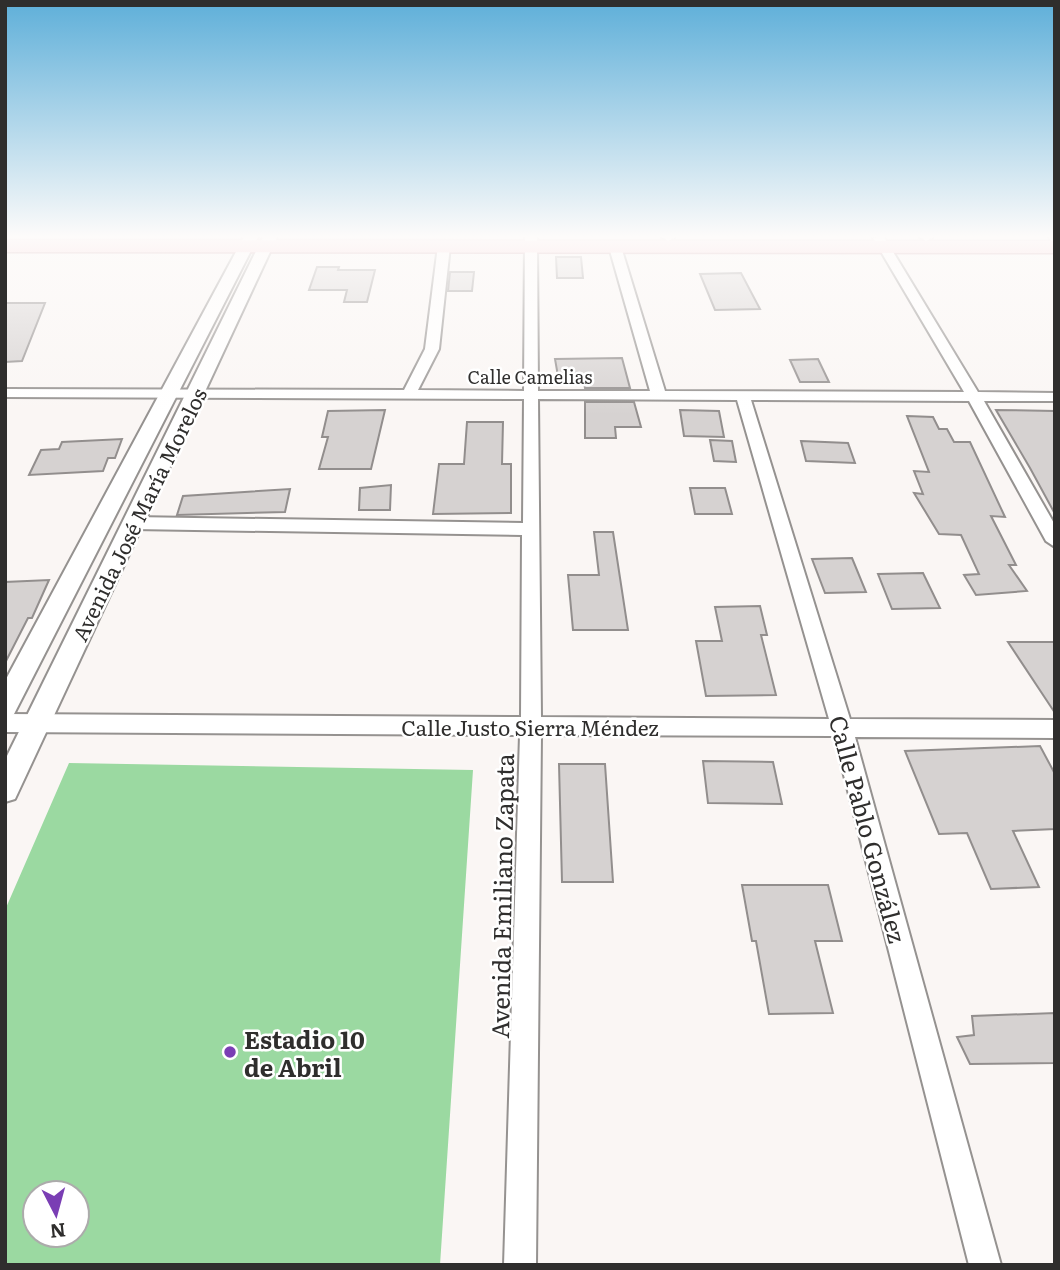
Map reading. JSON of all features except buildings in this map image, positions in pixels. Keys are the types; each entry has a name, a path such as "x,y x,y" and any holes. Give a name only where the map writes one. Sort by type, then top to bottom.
{"street":[{"name":"Avenida José María Morelos","path":"5,706 169,393 226,296"},
{"name":"Avenida José María Morelos","path":"5,790 196,393 236,296"},
{"path":"410,394 432,349 438,296"},
{"name":"Avenida Emiliano Zapata","path":"520,1265 531,726 529,529 531,296"},
{"path":"630,296 659,396"},
{"path":"914,296 1055,541"},
{"name":"Calle Camelias","path":"5,393 1055,397"},
{"name":"Calle Pablo González","path":"743,397 842,727 985,1265"},
{"path":"133,523 529,529"},
{"name":"Calle Justo Sierra Méndez","path":"5,723 1055,729"}],"green space":[{"name":"Estadio 10 de Abril","path":"69,763 473,770 440,1265 5,1265 5,910"}],"place":[{"name":"Estadio 10 de Abril","path":"230,1052"}]}
